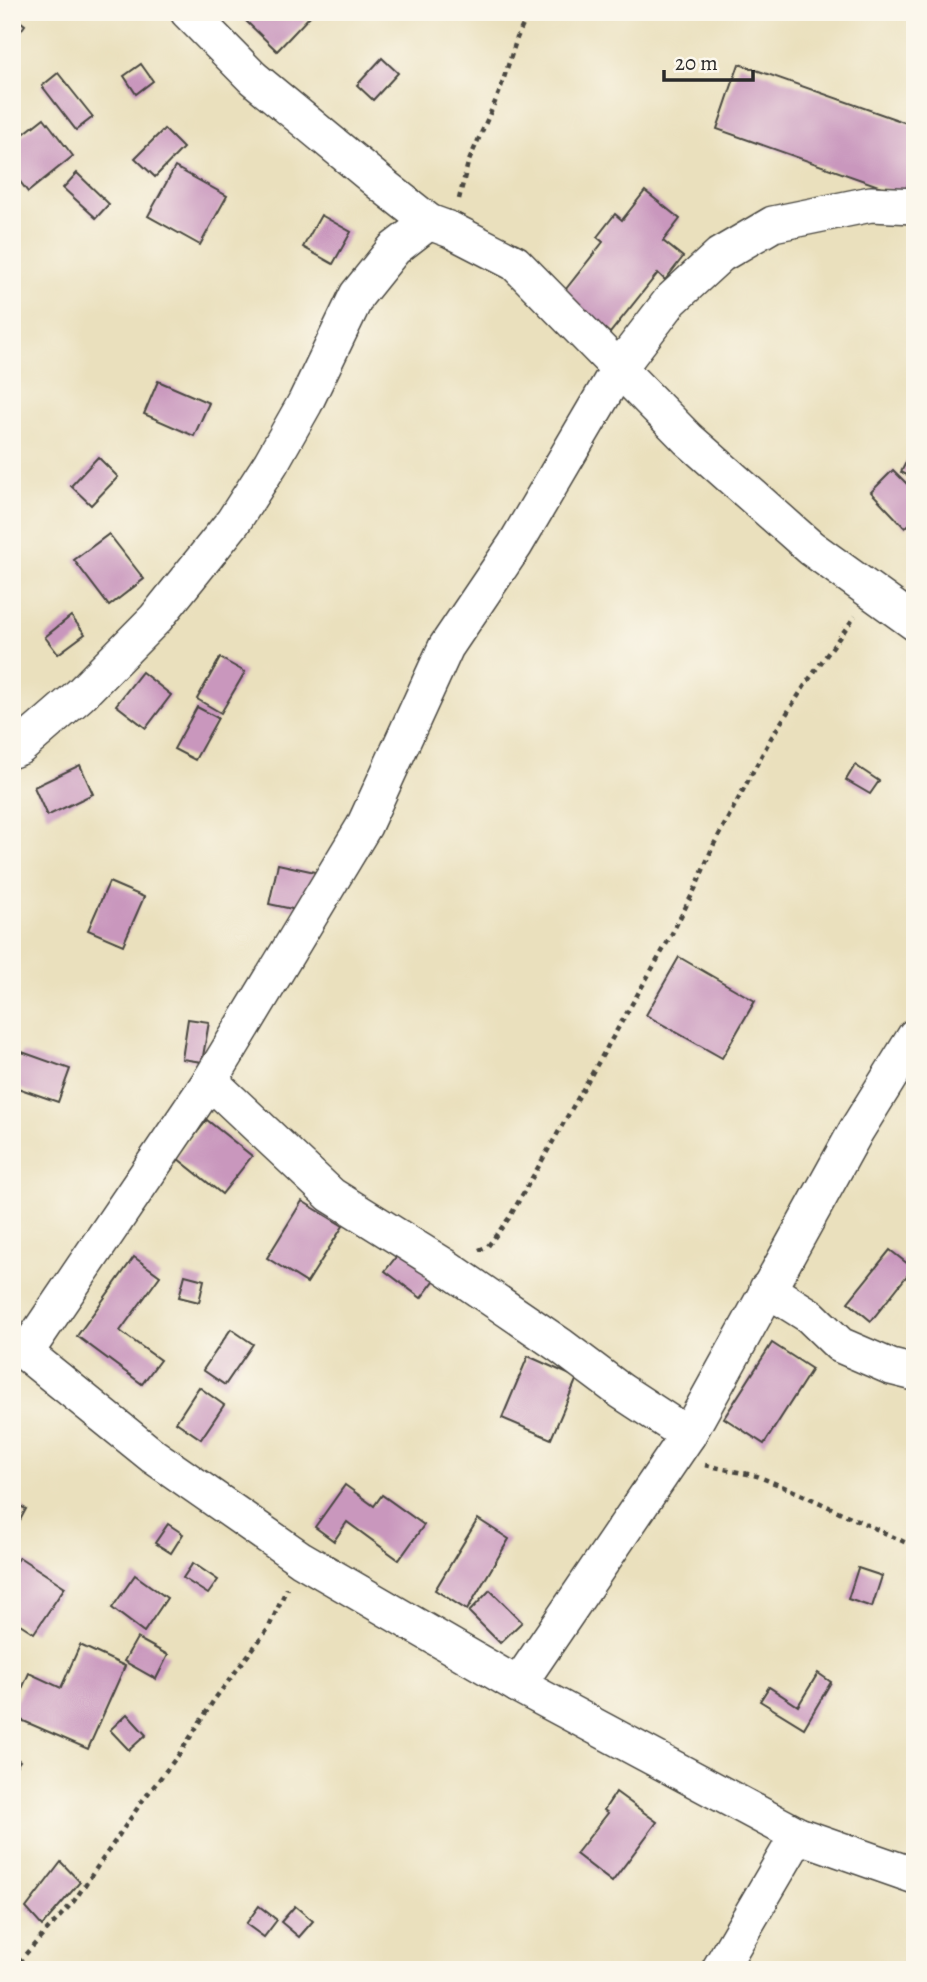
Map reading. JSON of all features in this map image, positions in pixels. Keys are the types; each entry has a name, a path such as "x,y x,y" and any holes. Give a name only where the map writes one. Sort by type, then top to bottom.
{"street":[{"path":"188,12 253,78 386,188 440,226 515,263 688,439 801,539 915,623"},
{"path":"915,206 871,204 773,224 720,255 670,300 619,368 515,545 446,647 364,827 210,1081 19,1347 153,1456 300,1559 517,1685 798,1835 915,1876"},
{"path":"12,750 20,747 80,695 156,618 224,533 271,463 305,403 357,295 394,249 440,226"},
{"path":"517,1685 681,1447 856,1131 915,1036"},
{"path":"210,1081 331,1195 443,1265 561,1346 621,1391 681,1447"},
{"path":"767,1289 810,1316 840,1345 891,1367 915,1373"},
{"path":"719,1970 798,1835"}],"path":[{"path":"440,226 499,93 517,38 529,12"},
{"path":"443,1265 464,1259 488,1246 509,1218 667,943 696,887 713,846 771,738 807,682 873,591"},
{"path":"681,1447 802,1494 915,1547"},
{"path":"12,1969 74,1901 143,1800 180,1753 215,1700 268,1629 300,1559"}],"building":[{"path":"213,12 234,12 221,23"},
{"path":"253,12 312,14 277,51 245,20"},
{"path":"12,15 25,25 12,43"},
{"path":"382,58 398,73 373,100 357,85"},
{"path":"141,64 153,81 136,94 124,76"},
{"path":"739,64 915,126 915,164 904,195 717,129"},
{"path":"58,73 93,117 76,130 42,86"},
{"path":"44,118 73,156 28,192 12,171 12,143"},
{"path":"164,129 183,148 155,177 135,158"},
{"path":"175,167 227,196 200,245 148,216"},
{"path":"77,173 109,204 96,218 63,188"},
{"path":"645,191 680,219 663,241 683,257 665,280 658,273 610,333 562,294 603,242 597,237 615,214 622,220"},
{"path":"321,215 351,232 333,264 303,247"},
{"path":"158,381 209,403 194,436 144,414"},
{"path":"915,445 915,479 901,472"},
{"path":"98,457 118,477 91,505 71,486"},
{"path":"893,470 915,492 915,519 905,528 871,492"},
{"path":"109,534 144,579 109,606 74,560"},
{"path":"71,616 85,634 58,654 45,637"},
{"path":"220,658 245,672 221,713 197,699"},
{"path":"142,672 171,695 146,728 116,705"},
{"path":"197,707 218,718 195,760 174,749"},
{"path":"80,765 93,794 47,816 34,787"},
{"path":"855,765 879,781 870,794 846,780"},
{"path":"278,864 315,872 306,912 269,904"},
{"path":"109,882 144,897 123,945 88,930"},
{"path":"679,957 755,1001 722,1058 646,1015"},
{"path":"188,1019 209,1022 202,1062 182,1059"},
{"path":"22,1052 70,1069 58,1102 12,1086"},
{"path":"207,1120 252,1156 222,1194 177,1158"},
{"path":"302,1201 343,1226 307,1283 267,1258"},
{"path":"418,1229 453,1256 421,1298 385,1271"},
{"path":"890,1250 913,1268 871,1321 848,1302"},
{"path":"134,1257 160,1276 120,1331 160,1360 142,1384 77,1336"},
{"path":"185,1275 204,1280 199,1302 179,1297"},
{"path":"231,1329 253,1344 225,1385 203,1370"},
{"path":"772,1343 812,1369 764,1444 724,1418"},
{"path":"528,1356 577,1378 551,1439 502,1418"},
{"path":"199,1387 224,1405 201,1439 176,1422"},
{"path":"345,1485 374,1506 382,1495 424,1525 399,1560 347,1522 334,1541 315,1527"},
{"path":"12,1502 26,1509 12,1535"},
{"path":"478,1519 509,1539 467,1610 435,1590"},
{"path":"168,1524 183,1534 171,1553 155,1543"},
{"path":"19,1557 65,1587 34,1633 12,1619 12,1567"},
{"path":"193,1563 218,1580 208,1594 183,1578"},
{"path":"858,1568 882,1576 872,1607 848,1599"},
{"path":"135,1575 167,1598 144,1632 112,1608"},
{"path":"490,1590 522,1622 500,1643 469,1612"},
{"path":"137,1638 168,1655 156,1679 124,1661"},
{"path":"80,1645 125,1666 88,1749 12,1716 29,1673 61,1688"},
{"path":"818,1673 831,1682 804,1728 760,1701 769,1687 798,1706"},
{"path":"127,1714 146,1735 129,1750 110,1730"},
{"path":"12,1755 20,1761 12,1772"},
{"path":"616,1792 657,1822 612,1882 576,1854 608,1813 604,1810"},
{"path":"61,1862 80,1882 42,1926 26,1908"},
{"path":"259,1906 277,1920 264,1937 246,1924"},
{"path":"295,1906 313,1921 299,1937 281,1922"}]}
